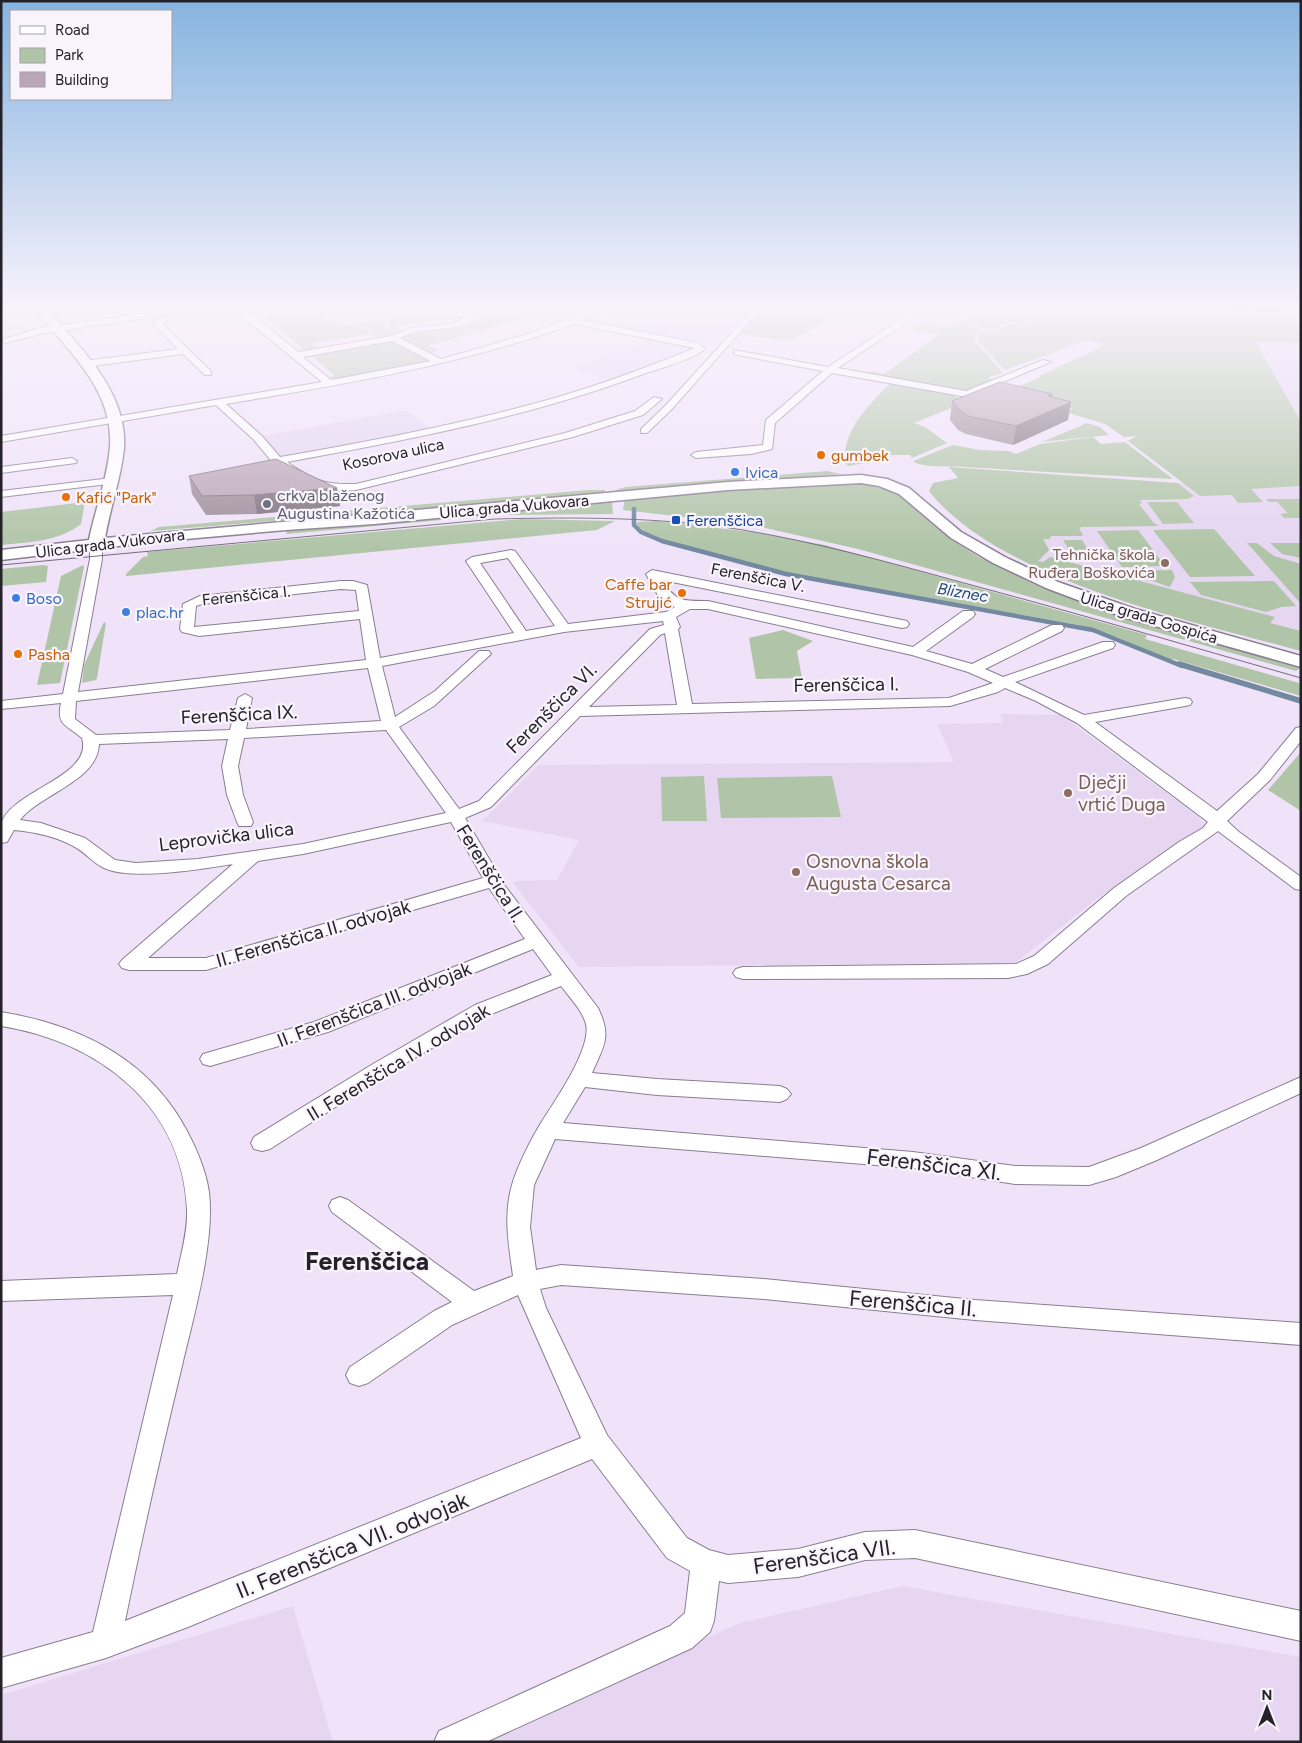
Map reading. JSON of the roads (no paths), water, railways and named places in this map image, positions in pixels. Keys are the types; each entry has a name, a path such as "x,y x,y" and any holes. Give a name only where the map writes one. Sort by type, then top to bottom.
{"street":[{"path":"6,825 33,799 71,777 90,752 91,740 67,720 67,698 96,559 96,544 112,481 118,444 117,419 106,394 100,386"},
{"path":"1,439 309,386"},
{"name":"Kosorova ulica","path":"277,461 404,438 508,414 601,386"},
{"path":"644,430 688,386"},
{"path":"696,455 751,451 768,447 770,422 811,386"},
{"path":"920,386 959,394 967,394 986,386"},
{"name":"Kosorova ulica","path":"218,402 258,438 277,461 311,484 356,487 471,460 609,424 639,414 657,399"},
{"path":"1,470 72,461"},
{"name":"Ulica grada Vukovara","path":"1,556 267,526 847,478"},
{"name":"Ulica grada Gospića","path":"847,478 875,481 904,491 941,524 970,544 1052,585 1129,612 1301,662"},
{"path":"1,494 112,481"},
{"path":"522,637 472,561 511,554 564,628"},
{"name":"Ferenščica V.","path":"684,606 665,596 652,574 902,624"},
{"name":"Ferenščica I.","path":"366,614 199,632 187,629 190,604 196,601 353,585 362,588 374,663"},
{"name":"Ferenščica I.","path":"684,606 708,605 915,652 973,669 1041,698 1086,723 1176,791 1206,810 1233,836 1301,885"},
{"path":"1,705 374,663 564,628 671,621 684,606"},
{"name":"Ferenščica I.","path":"915,652 968,614"},
{"path":"671,621 685,708"},
{"name":"Ferenščica VI.","path":"456,816 485,804 655,632 671,621"},
{"path":"973,669 1057,628"},
{"name":"Ferenščica I.","path":"575,712 950,702 992,689 1003,682 1108,645"},
{"path":"390,725 403,720 425,706 484,654"},
{"name":"Ferenščica II.","path":"374,663 390,725 456,816 493,881 536,941 566,977 588,1008 596,1025 596,1037 593,1048 578,1079 548,1130 523,1185 518,1227 526,1282 538,1316 597,1444 677,1548 705,1563"},
{"path":"245,698 236,734 231,777 245,822"},
{"path":"1086,723 1185,702"},
{"name":"Ferenščica IX.","path":"91,740 390,725"},
{"path":"743,973 1020,970 1041,960 1120,892 1209,832 1228,809 1264,777 1301,731"},
{"name":"Leprovička ulica","path":"6,825 35,827 54,833 79,842 110,864 136,868 198,864 303,848 456,816"},
{"name":"II. Ferenščica II. odvojak","path":"254,855 129,964 206,964 493,881"},
{"name":"II. Ferenščica III. odvojak","path":"210,1059 321,1027 536,941"},
{"name":"II. Ferenščica IV. odvojak","path":"262,1144 380,1069 482,1010 566,977"},
{"path":"1,1018 42,1027 65,1035 108,1056 130,1072 164,1110 181,1135 196,1185 199,1213 188,1284 127,1537 106,1643"},
{"path":"578,1079 657,1087 780,1094"},
{"name":"Ferenščica XI.","path":"548,1130 913,1160 1015,1175 1050,1177 1089,1176 1108,1171 1149,1154 1301,1084"},
{"path":"340,1206 473,1304"},
{"name":"Ferenščica II.","path":"526,1282 549,1276 572,1275 764,1289 975,1310 1301,1334"},
{"path":"360,1375 443,1318 526,1282"},
{"path":"1,1291 188,1284"},
{"name":"II. Ferenščica VII. odvojak","path":"1,1673 106,1643 188,1612 597,1444"},
{"name":"Ferenščica VII.","path":"705,1563 728,1569 798,1563 865,1546 915,1544 1301,1626"},
{"path":"450,1742 681,1638 699,1621 704,1590 705,1563"}],"waterway":[{"name":"Bliznec","path":"634,509 634,525 641,532 662,541 786,574 1093,630 1182,666"},
{"name":"Bliznec","path":"1179,664 1301,701"}],"tram line":[{"path":"1,565 495,519 588,518 650,520 743,530 849,552 1301,678"}],"place":[{"name":"gumbek","path":"821,455"},
{"name":"Ivica","path":"735,472"},
{"name":"Kafić \"Park\"","path":"66,497"},
{"name":"crkva blaženog Augustina Kažotića","path":"267,504"},
{"name":"Ferenščica","path":"676,520"},
{"name":"Tehnička škola Ruđera Boškovića","path":"1165,563"},
{"name":"Caffe bar Strujić","path":"682,593"},
{"name":"Boso","path":"16,598"},
{"name":"plac.hr","path":"126,612"},
{"name":"Pasha","path":"18,654"},
{"name":"Dječji vrtić Duga","path":"1068,793"},
{"name":"Osnovna škola Augusta Cesarca","path":"796,872"}],"district":[{"name":"Ferenščica","path":"367,1261"}]}
